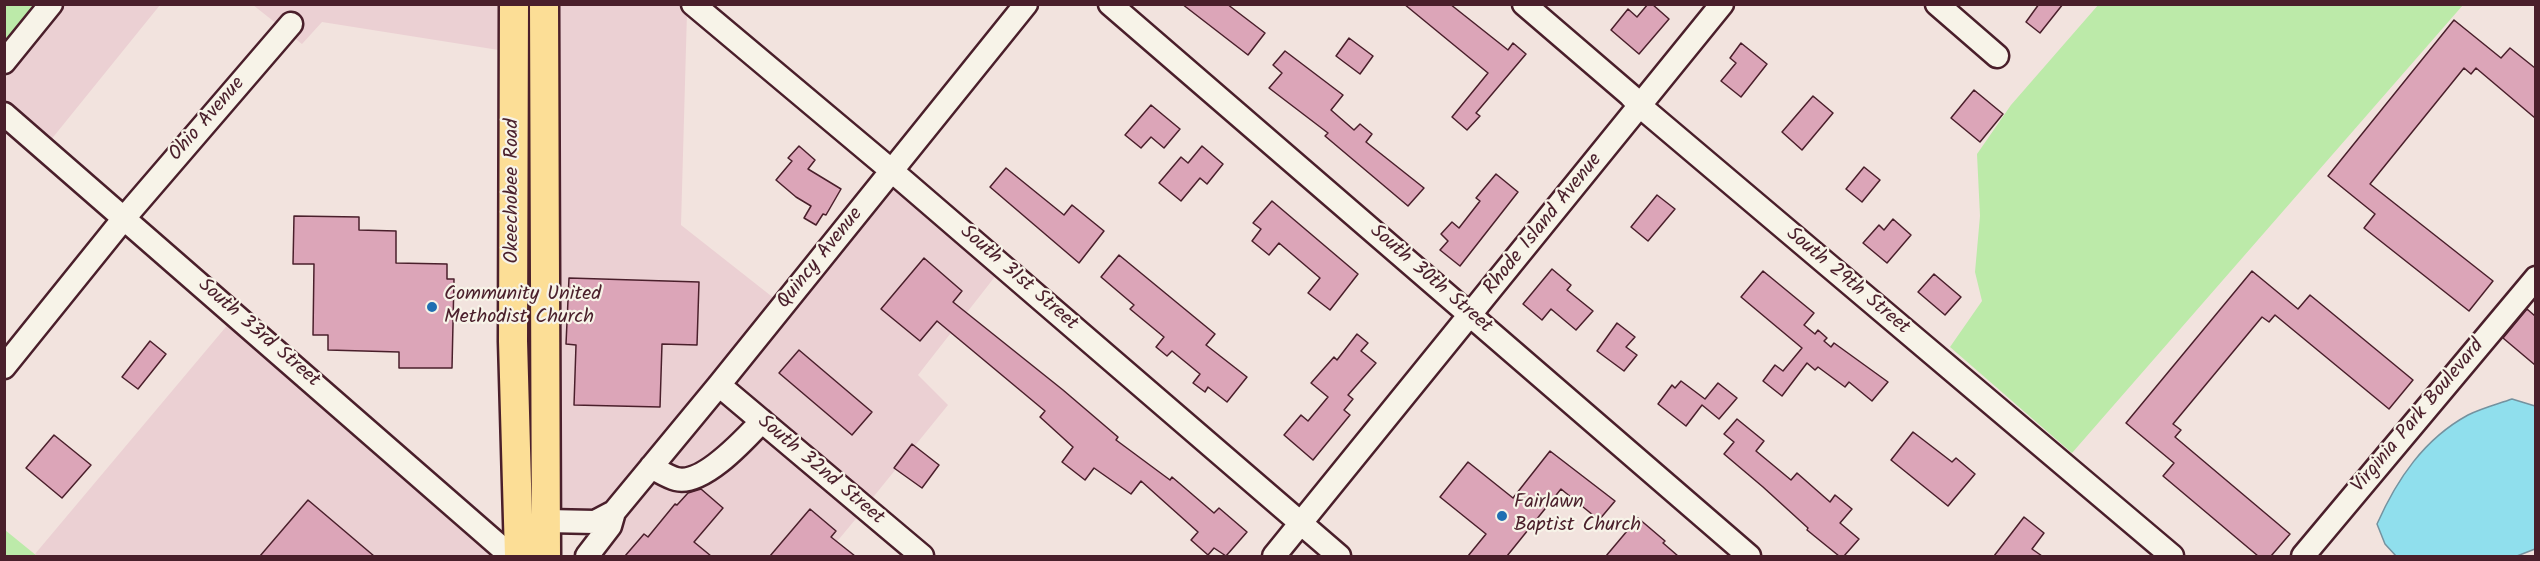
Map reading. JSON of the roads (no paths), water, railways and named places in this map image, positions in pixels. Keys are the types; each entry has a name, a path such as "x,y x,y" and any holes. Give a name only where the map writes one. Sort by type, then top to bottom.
{"main road":[{"name":"Okeechobee Road","path":"514,4 513,341 519,556"},
{"name":"Okeechobee Road","path":"544,4 546,556"}],"street":[{"path":"4,62 51,4"},
{"name":"South 31st Street","path":"693,4 892,171 1339,556"},
{"name":"Quincy Avenue","path":"587,556 610,526 614,512 1026,4"},
{"name":"South 30th Street","path":"1110,4 1749,556"},
{"name":"South 29th Street","path":"1524,4 1640,106 2172,556"},
{"name":"Rhode Island Avenue","path":"1274,556 1722,4"},
{"path":"1937,4 1997,56"},
{"name":"Ohio Avenue","path":"4,367 125,217 291,24"},
{"name":"South 33rd Street","path":"4,114 125,217 511,556"},
{"name":"Virginia Park Boulevard","path":"2303,556 2535,278"},
{"name":"South 32nd Street","path":"719,385 922,556"},
{"path":"651,467 677,480 698,477 736,449 762,421"},
{"path":"547,521 595,522 614,512"}],"water":[{"path":"2512,399 2535,406 2535,549 2517,556 2396,556 2385,544 2377,524 2403,476 2425,448 2452,425 2468,415"}],"place":[{"name":"Community United Methodist Church","path":"432,307"},
{"name":"Fairlawn Baptist Church","path":"1502,516"}]}
